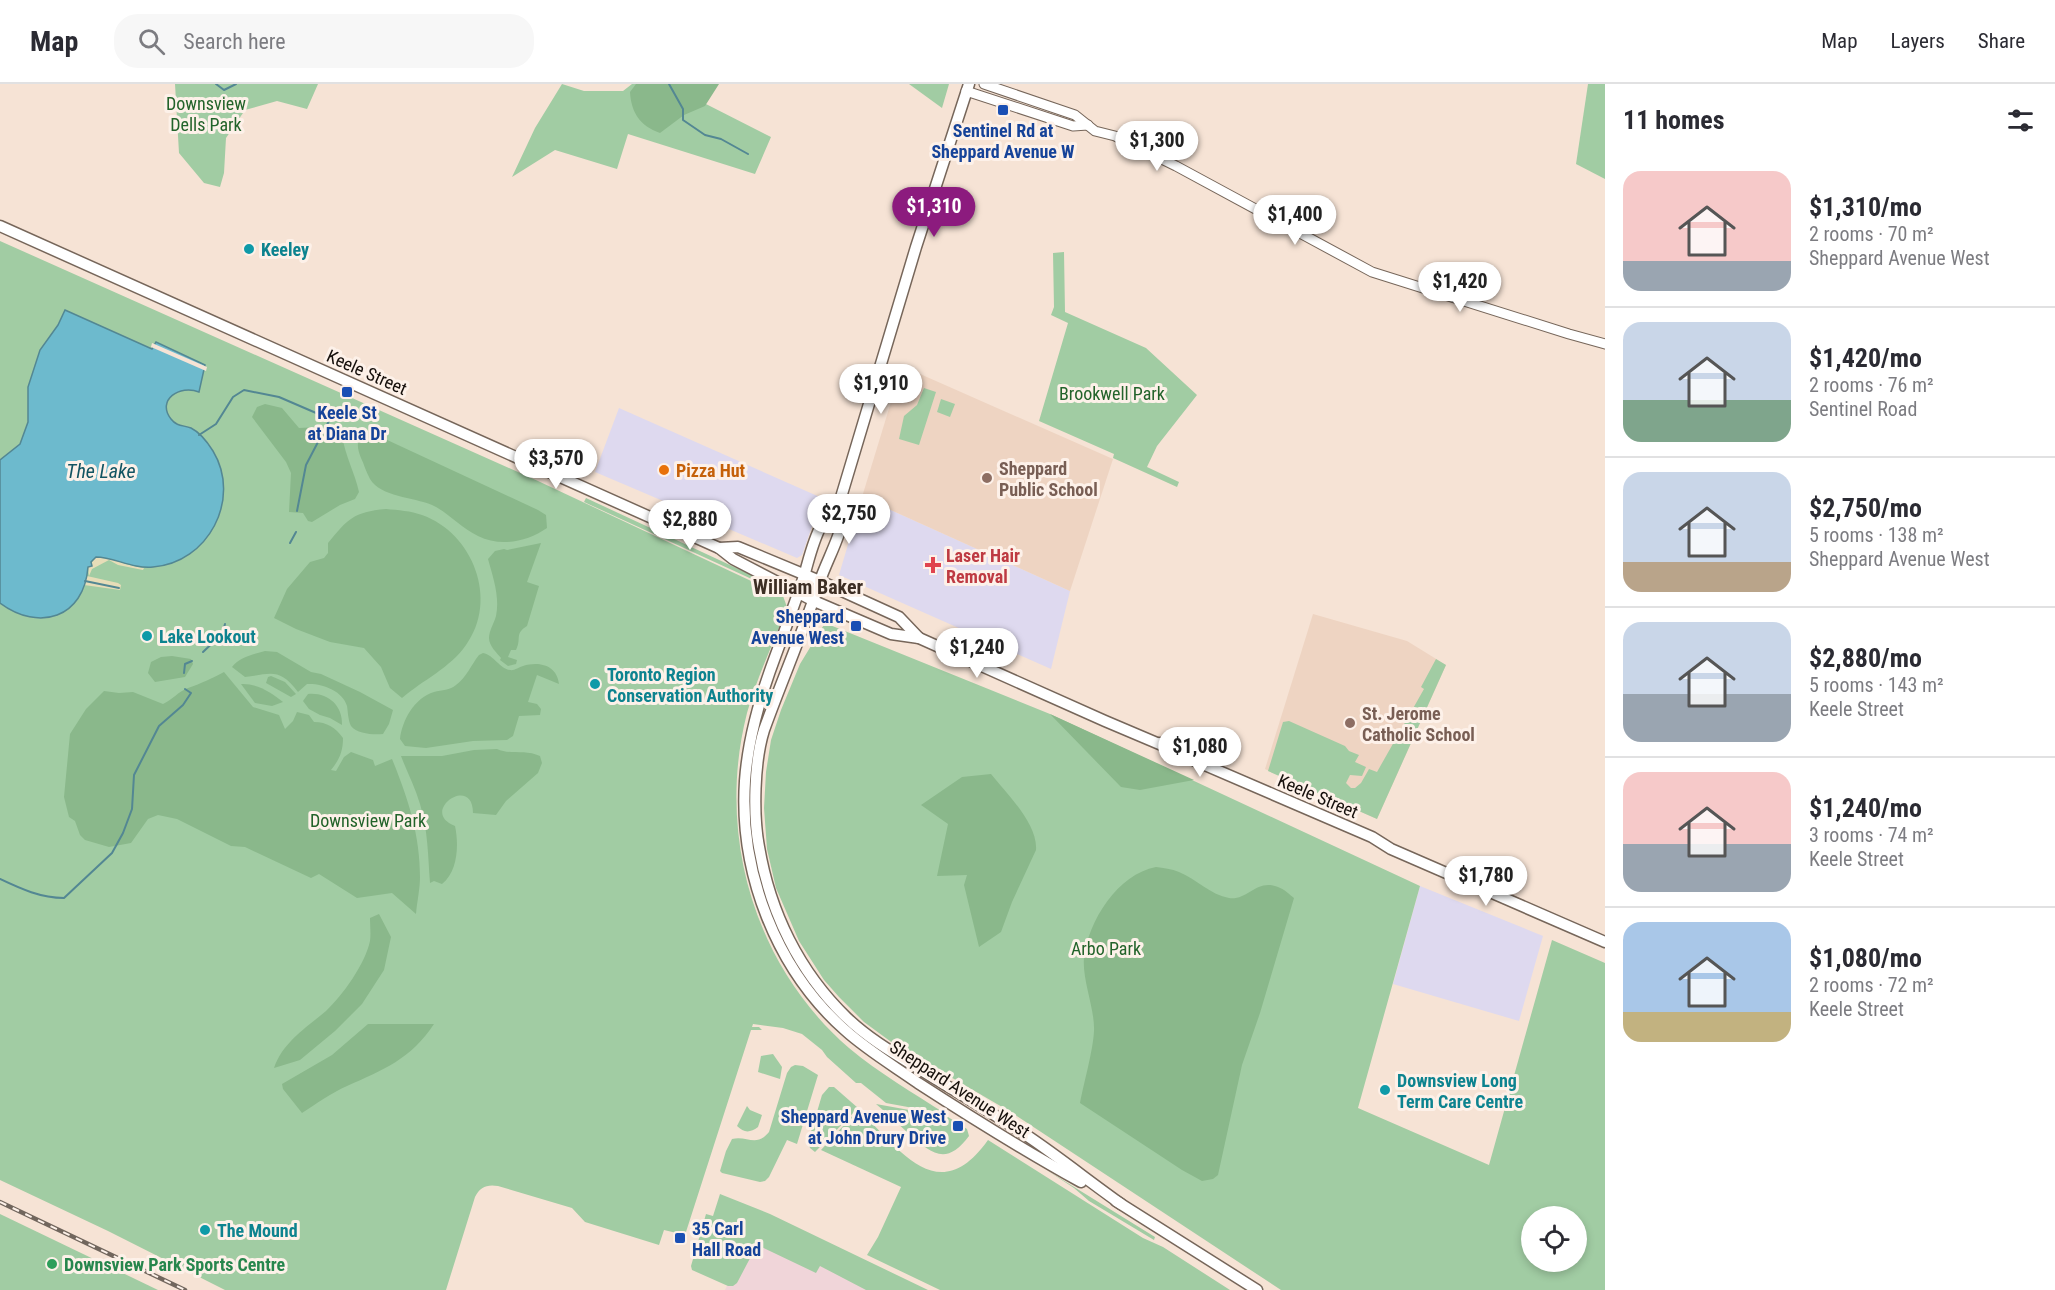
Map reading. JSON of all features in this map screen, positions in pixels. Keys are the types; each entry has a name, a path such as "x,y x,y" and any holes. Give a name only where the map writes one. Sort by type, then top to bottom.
{"main road":[{"name":"Sheppard Avenue West","path":"967,88 916,246 839,504 822,523 760,699 752,729 745,780 747,844 753,875 766,915 780,946 809,991 844,1029 869,1049 985,1127 1121,1204 1257,1290"},
{"name":"Keele Street","path":"0,226 719,548 733,559 814,601 891,634 919,638 1605,942"},
{"name":"Sheppard Avenue West","path":"839,504 842,523 763,733 758,768 756,821 764,874 774,908 788,940 807,970 826,996 848,1018 874,1040 1030,1138 1121,1204"},
{"name":"Keele Street","path":"719,548 738,547 899,616 919,638"}],"street":[{"path":"984,84 1075,115 1095,131 1115,136 1176,166 1372,272 1605,344"},
{"path":"967,88 1073,126 1088,125"}],"shaded area":[{"name":"Sheppard Public School","path":"902,366 1113,459 1070,591 862,497"},
{"path":"619,408 822,498 802,555 797,558 595,472"},
{"path":"862,497 1070,591 1051,669 839,575"},
{"name":"St. Jerome Catholic School","path":"1313,614 1407,641 1446,665 1377,819 1265,769"},
{"path":"1420,886 1543,936 1519,1021 1393,984"},
{"path":"753,1231 875,1290 725,1290"}],"green space":[{"name":"Downsview Dells Park","path":"175,84 318,84 307,109 277,101 245,110 226,138 224,173 220,187 204,183 179,153"},
{"path":"562,84 584,91 623,91 632,84 714,84 704,103 771,137 755,174 628,134 617,169 555,150 512,177 535,128"},
{"path":"636,84 719,84 705,106 684,115 660,133 642,122 632,106 630,92"},
{"path":"909,84 949,84 942,108"},
{"path":"1588,84 1605,84 1605,179 1576,164"},
{"name":"Downsview Park","path":"0,241 538,481 783,596 787,607 751,700 739,759 736,805 741,851 751,895 767,938 789,978 816,1015 860,1057 946,1114 886,1103 861,1083 856,1083 802,1034 783,1028 753,1024 752,1027 759,1027 762,1030 751,1030 685,1235 664,1230 659,1245 585,1222 572,1208 490,1185 479,1191 475,1197 446,1290 225,1290 0,1180"},
{"name":"Brookwell Park","path":"1064,252 1065,312 1146,348 1197,395 1157,446 1147,467 1179,482 1177,487 1113,458 1114,454 1039,421 1068,323 1051,315 1054,307 1053,253"},
{"path":"924,388 936,392 919,445 899,439 904,416 917,405"},
{"path":"941,399 955,404 950,417 937,412"},
{"path":"265,404 282,408 299,428 320,427 342,435 359,492 355,499 312,522 308,521 303,513 289,512 291,473 286,462 252,417 257,407"},
{"path":"370,432 538,510 546,515 547,528 522,540 504,542 486,539 472,533 432,505 382,490 370,479 359,451 358,442 361,436 363,433"},
{"path":"586,498 760,579 756,581 584,502"},
{"path":"386,509 422,515 440,524 467,552 480,589 480,608 476,627 466,645 444,667 402,698 390,688 381,667 364,648 330,642 274,618 287,589 310,562 324,558 328,553 328,543 346,522 366,512"},
{"path":"541,543 527,582 539,586 527,626 519,634 516,650 511,650 508,657 517,660 516,664 508,666 500,660 501,658 489,641 496,616 497,602 488,559 495,551"},
{"name":"Arbo Park","path":"825,623 1050,714 1420,886 1358,1108 1489,1165 1552,940 1605,963 1605,1290 1281,1290 1009,1111 894,1044 864,1022 824,980 799,941 776,888 767,849 764,808 771,740 800,664"},
{"path":"265,651 277,652 311,672 321,674 360,692 393,710 383,734 366,733 354,729 350,724 345,701 331,689 307,684 298,692 280,675 245,677 232,667 243,658"},
{"path":"483,653 506,669 513,670 523,666 541,664 555,672 559,684 537,675 528,702 537,704 541,709 540,715 519,716 513,736 507,740 473,741 426,748 405,746 400,739 401,732 406,718 415,705 427,695 449,689 460,682 479,655"},
{"path":"161,657 191,659 193,664 185,677 155,682 148,673 151,662"},
{"path":"1436,659 1446,665 1377,819 1268,771 1283,722 1289,721 1345,746 1349,751 1359,755 1355,762 1366,767 1362,776 1350,775 1346,783 1351,788 1355,788 1361,783 1369,769 1377,772 1424,689 1421,687"},
{"path":"224,672 253,707 279,715 285,729 293,721 297,712 309,715 314,722 327,724 337,731 343,738 342,748 331,770 336,771 344,757 351,752 373,760 375,766 392,759 408,802 418,846 420,886 416,914 392,893 357,898 319,874 311,878 245,847 231,846 177,819 158,815 148,819 131,843 109,847 85,840 80,835 75,821 69,817 64,797 70,734 86,709 104,691 133,692 163,704 185,689"},
{"path":"271,676 285,682 296,694 291,697 266,683 268,677"},
{"path":"241,684 263,689 283,702 272,706 255,703"},
{"path":"308,694 321,695 332,701 340,711 342,725 309,709 303,701"},
{"path":"1050,714 1194,780 1140,790 1121,787"},
{"path":"497,749 540,756 542,763 538,773 506,801 496,815 473,813 471,802 465,796 450,799 444,805 442,812 445,820 455,826 456,857 451,872 442,884 434,881 430,883 423,814 401,756 442,756 474,750"},
{"path":"991,774 1027,820 1035,840 1036,850 1001,932 979,947 964,885 967,875 937,876 948,824 921,805 962,777"},
{"path":"1156,867 1179,872 1216,894 1229,898 1241,896 1264,885 1271,885 1282,889 1294,898 1242,1065 1218,1175 1213,1179 1202,1181 1080,1103 1094,1031 1084,967 1087,944 1107,901 1129,879 1142,871"},
{"path":"379,914 391,937 384,970 362,1004 335,1031 300,1060 274,1068 289,1043 333,1004 353,979 370,941 370,918"},
{"path":"368,1024 434,1024 406,1055 335,1092 302,1113 283,1089 282,1084 332,1055"},
{"path":"773,1054 782,1067 780,1079 758,1072 761,1056"},
{"path":"795,1065 803,1066 818,1075 797,1144 787,1140 765,1181 760,1182 722,1173 720,1171 732,1139 756,1140 769,1132 787,1073"},
{"path":"829,1087 834,1087 858,1108 815,1152 810,1148 808,1142 822,1095"},
{"path":"876,1104 948,1117 967,1129 969,1136 961,1146 953,1151 938,1154 916,1140"},
{"path":"747,1106 750,1110 762,1115 758,1127 747,1131 737,1126"},
{"path":"860,1111 906,1156 921,1166 937,1172 953,1170 970,1160 988,1140 1230,1290 940,1290 867,1255 901,1187 821,1150 856,1112"},
{"path":"1045,1169 1155,1237 1154,1240 1089,1201"},
{"path":"720,1194 770,1214 928,1290 866,1290 820,1266 816,1273 757,1245 737,1283 733,1286 728,1286 692,1270 691,1266 706,1214 713,1216"},
{"name":"Downsview Park Sports Centre","path":"0,1214 158,1290 0,1290"}],"sand":[{"path":"96,557 144,568 143,570 118,565 109,560 92,569 89,576 88,567"},
{"path":"87,576 118,583 121,585 120,590 84,585"}],"water":[{"name":"The Lake","path":"65,310 152,349 156,342 205,365 199,392 184,390 178,392 172,395 166,406 173,422 194,430 209,445 221,470 224,489 221,508 214,526 204,541 190,554 173,563 153,567 96,557 91,562 92,566 88,567 85,584 78,598 69,608 57,615 44,618 30,617 15,612 0,603 0,460 20,444 28,422 28,387 40,350 58,325"}],"pier":[{"path":"152,343 207,367 206,371 151,347"}],"waterway":[{"path":"216,84 224,90 236,84"},
{"path":"669,84 683,109 683,120 705,135 721,139 748,154"},
{"path":"199,435 216,424 233,397 244,390 279,397 330,419 306,465 297,511"},
{"path":"290,543 296,532"},
{"path":"85,581 119,588"},
{"path":"203,652 222,634 225,624"},
{"path":"184,673 185,664 192,661"},
{"path":"0,879 39,895 64,898 112,853 132,809 134,775 159,726 183,705 191,693 185,689"}],"railway":[{"path":"0,1202 185,1290"}],"place":[{"name":"Sentinel Rd at Sheppard Avenue W","path":"1003,110"},
{"name":"Keeley","path":"249,249"},
{"name":"Keele St at Diana Dr","path":"347,392"},
{"name":"Pizza Hut","path":"664,470"},
{"name":"Sheppard Public School","path":"987,478"},
{"name":"Laser Hair Removal","path":"933,565"},
{"name":"Sheppard Avenue West","path":"856,626"},
{"name":"Lake Lookout","path":"147,636"},
{"name":"Toronto Region Conservation Authority","path":"595,684"},
{"name":"St. Jerome Catholic School","path":"1350,723"},
{"name":"Downsview Long Term Care Centre","path":"1385,1090"},
{"name":"Sheppard Avenue West at John Drury Drive","path":"958,1126"},
{"name":"The Mound","path":"205,1230"},
{"name":"35 Carl Hall Road","path":"680,1238"},
{"name":"Downsview Park Sports Centre","path":"52,1264"}],"district":[{"name":"William Baker","path":"808,587"}]}
